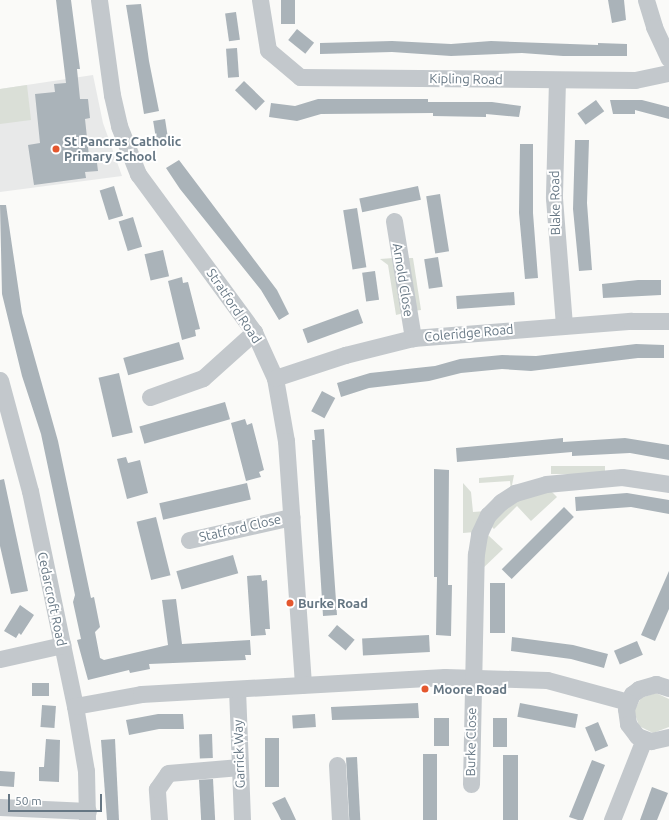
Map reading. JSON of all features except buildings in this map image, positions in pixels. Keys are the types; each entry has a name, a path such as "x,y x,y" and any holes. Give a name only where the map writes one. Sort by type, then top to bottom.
{"street":[{"name":"Stratford Road","path":"99,0 112,95 121,132 138,174 254,332 274,378 286,441 303,684"},
{"name":"Kipling Road","path":"260,0 264,41 271,52 293,73 302,77 639,80 669,73"},
{"path":"646,0 656,32 669,59"},
{"name":"Blake Road","path":"557,80 554,198 564,326"},
{"name":"Arnold Close","path":"394,221 413,338"},
{"name":"Coleridge Road","path":"274,378 345,355 413,338 564,326 669,321"},
{"path":"150,397 203,378 254,332"},
{"name":"Cedarcroft Road","path":"0,380 7,433 62,646 75,706 86,771 87,816"},
{"path":"473,677 477,544 482,526 501,502 522,490 555,483 622,477 669,484"},
{"name":"Statford Close","path":"189,540 291,517"},
{"path":"0,660 62,646"},
{"path":"75,706 141,694 303,684 473,677 547,680 628,702"},
{"name":"Burke Close","path":"471,784 473,677"},
{"path":"667,683 647,685 632,694 628,702 628,724 632,730 644,739 659,741 669,737"},
{"name":"Garrick Way","path":"237,689 242,820"},
{"path":"612,820 644,739"},
{"path":"337,765 340,820"},
{"path":"159,820 157,788 168,774 240,767"},
{"path":"0,808 87,816"}],"shaded area":[{"name":"St Pancras Catholic Primary School","path":"93,75 103,123 122,176 0,192 0,89"},
{"path":"27,85 31,120 0,124 0,89"},
{"path":"393,258 404,313 396,315 388,265 380,259"},
{"path":"407,258 413,258 421,310 413,311"},
{"path":"551,466 605,466 605,474 551,474"},
{"path":"514,475 511,490 510,481 479,483 479,478"},
{"path":"463,483 471,492 473,512 486,511 475,532 463,533"},
{"path":"549,489 557,497 531,521 517,506 494,529 489,524 503,506"},
{"path":"484,534 488,535 503,549 479,572"},
{"path":"656,693 669,699 669,727 653,733 639,726 634,711 641,698"}],"place":[{"name":"St Pancras Catholic Primary School","path":"56,149"},
{"name":"Burke Road","path":"290,603"},
{"name":"Moore Road","path":"425,689"}]}
